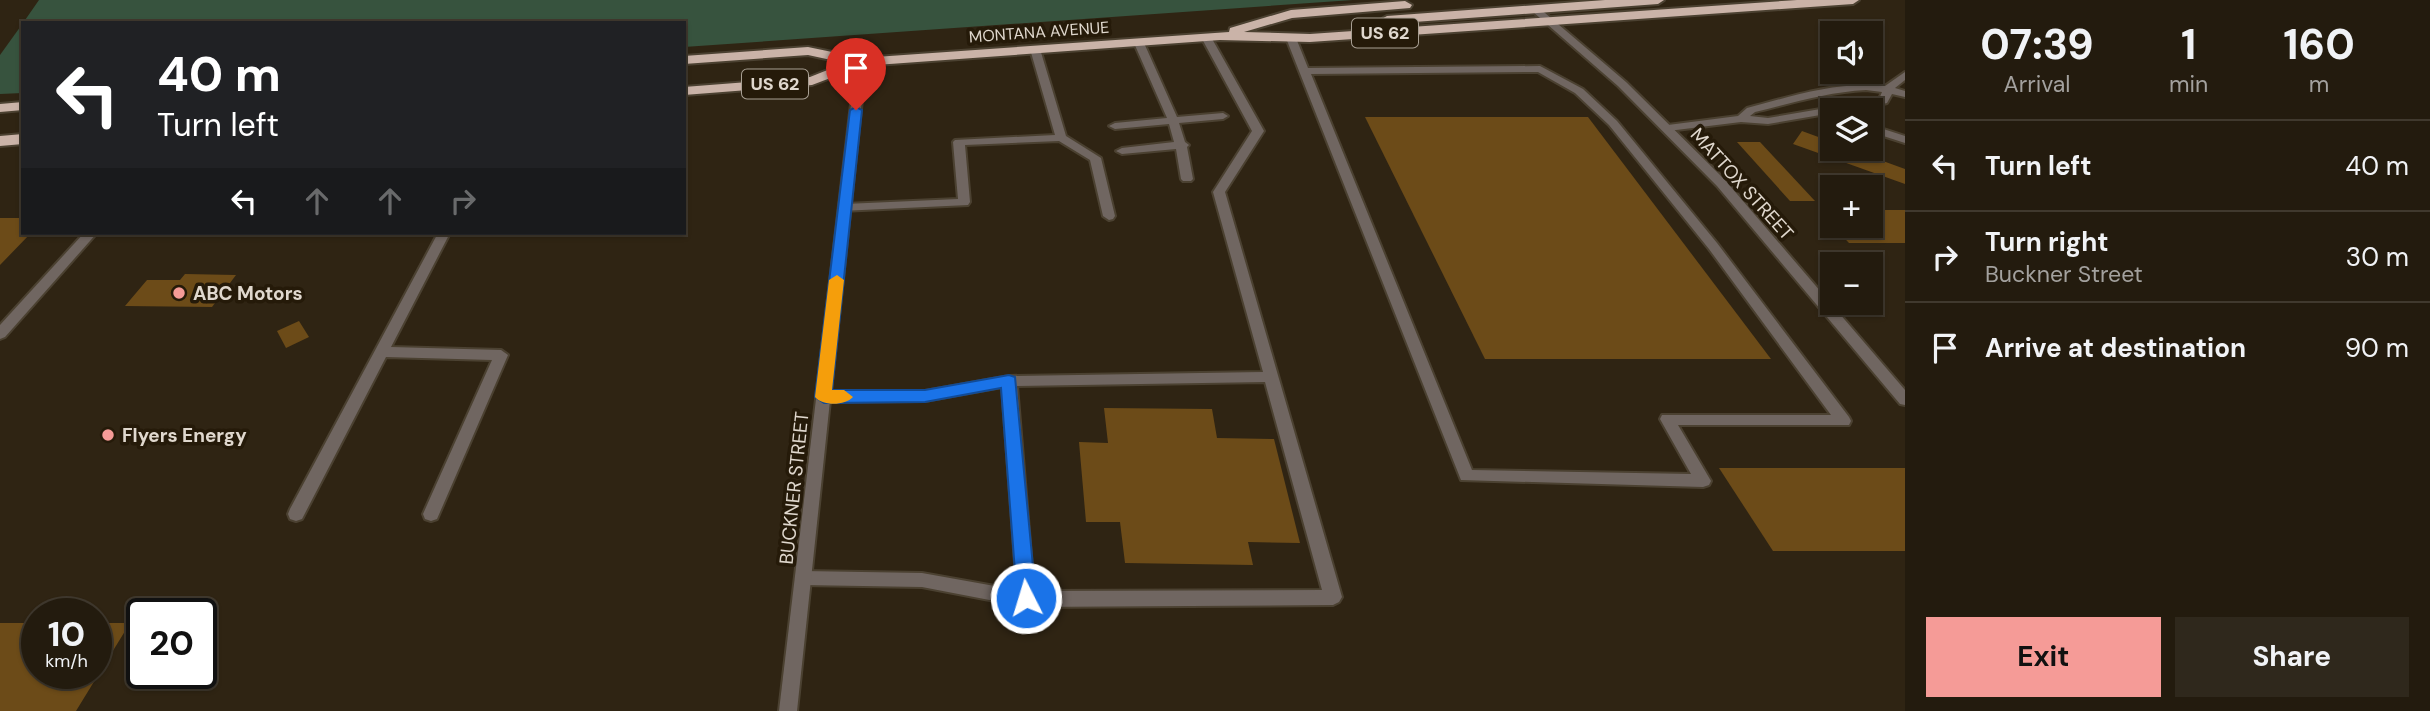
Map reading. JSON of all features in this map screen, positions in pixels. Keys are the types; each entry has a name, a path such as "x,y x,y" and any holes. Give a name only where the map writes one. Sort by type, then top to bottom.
{"highway":[{"name":"MONTANA AVENUE","path":"1213,37 1292,14 1483,0"},
{"path":"1239,30 1658,0"},
{"name":"MONTANA AVENUE","path":"686,60 808,51 861,62 1213,37 1291,38 1550,23 1853,0"},
{"name":"MONTANA AVENUE","path":"686,91 812,81 861,62"},
{"path":"0,108 21,106"},
{"path":"0,141 21,139"}],"street":[{"name":"MATTOX STREET","path":"1535,9 1622,84 1721,183 1905,400"},
{"path":"803,578 922,580 1026,598 1332,597 1219,192 1258,131 1213,37"},
{"path":"1291,38 1467,476 1703,481 1667,419 1844,421 1713,246 1613,123 1579,91 1540,69 1305,71"},
{"path":"1139,43 1175,120 1183,145 1187,178"},
{"path":"1035,49 1061,138"},
{"name":"BUCKNER STREET","path":"788,711 861,62"},
{"path":"1883,101 1889,88 1905,75"},
{"path":"1741,119 1751,110 1856,85 1889,88 1905,94"},
{"path":"1668,128 1741,119 1768,121 1820,113"},
{"path":"1115,126 1223,116"},
{"path":"1883,132 1905,140"},
{"path":"845,208 964,202 959,142 1061,138 1096,158 1109,216"},
{"path":"1122,150 1183,145"},
{"path":"0,334 90,235"},
{"path":"296,514 443,235"},
{"path":"380,352 501,355 431,514"},
{"path":"824,397 925,396 1009,381 1271,377"},
{"path":"1009,381 1026,598"}],"green space":[{"path":"39,0 1353,0 686,47 686,21 24,21"},
{"path":"21,26 21,93 0,94 0,55"}],"building":[{"path":"1365,117 1588,117 1771,359 1485,359"},
{"path":"1802,131 1820,138 1820,154 1793,144"},
{"path":"1737,142 1760,142 1815,201 1790,201"},
{"path":"1841,161 1883,161 1905,169 1905,184"},
{"path":"1883,210 1905,210 1905,243 1849,243 1844,238 1883,238"},
{"path":"0,218 21,218 21,235 29,235 0,265"},
{"name":"ABC Motors","path":"185,274 236,275 212,307 125,306 147,280 180,280"},
{"path":"299,321 309,337 286,348 277,331"},
{"path":"1104,408 1212,409 1217,438 1274,439 1300,543 1248,542 1253,565 1125,563 1120,522 1086,522 1079,442 1108,443"},
{"path":"1719,468 1905,468 1905,551 1773,551"},
{"path":"0,623 21,623 21,689 90,689 76,711 0,711"},
{"path":"112,623 126,623 126,630 112,652"}],"slow traffic":[{"path":"837,280 824,397 844,397"}],"place":[{"name":"ABC Motors","path":"179,293"},
{"name":"Flyers Energy","path":"108,435"}],"route":[{"path":"856,110 824,397 925,396 1009,381 1026,598"}]}
